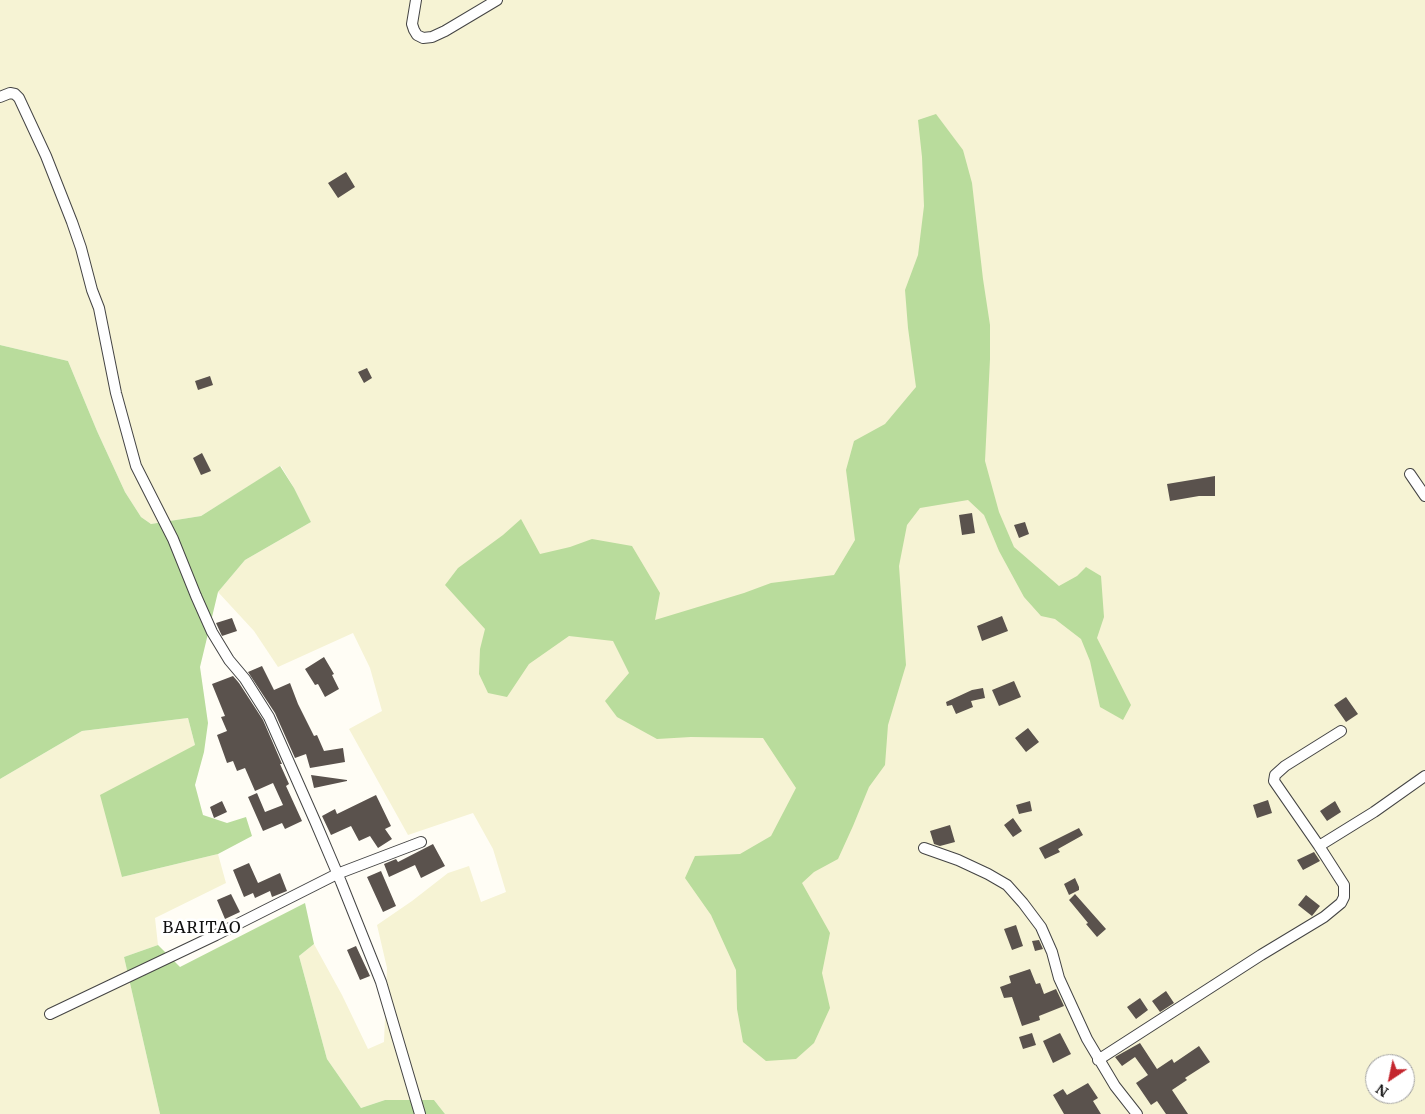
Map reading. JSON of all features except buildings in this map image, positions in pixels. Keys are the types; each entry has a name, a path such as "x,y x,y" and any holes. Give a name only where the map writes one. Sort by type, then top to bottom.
{"street":[{"path":"416,0 412,24 414,30 423,38 432,37 445,31 496,0"},
{"path":"0,97 10,92 15,94 22,102 46,156 72,222 99,308 116,393 136,466 173,539 212,632 229,660 245,679 268,717 341,882 382,982 420,1114"},
{"path":"1410,474 1425,496"},
{"path":"1098,1060 1261,955 1324,917 1341,903 1344,897 1344,885 1274,781 1275,775 1285,766 1341,732"},
{"path":"1319,846 1374,812 1425,776"},
{"path":"50,1014 216,935 337,874 421,842"},
{"path":"924,848 958,860 988,874 1006,885 1023,903 1041,927 1052,952 1060,978 1098,1060 1137,1114"}],"shaded area":[{"path":"0,0 1425,0 1425,1114 445,1114 434,1100 385,1100 361,1108 327,1059 299,956 314,944 342,995 368,1049 384,1042 387,968 377,925 448,873 469,866 481,902 506,892 493,849 473,813 408,835 349,729 382,711 370,668 353,633 278,667 254,631 218,592 245,560 311,522 281,466 201,516 151,524 141,517 125,492 68,361 0,345"},
{"path":"188,718 195,745 122,877 218,854 226,883 155,918 158,945 124,957 160,1114 0,1114 0,779 82,731"}],"green space":[{"path":"936,114 963,150 972,183 990,325 985,461 999,512 1014,547 1059,586 1077,576 1086,567 1101,576 1104,617 1097,638 1131,705 1123,720 1100,707 1090,661 1081,639 1055,619 1041,616 1024,597 999,551 984,515 968,500 920,508 907,525 899,566 906,665 888,725 885,765 869,787 838,859 814,872 802,883 830,933 822,973 830,1008 814,1043 796,1059 766,1061 743,1042 737,1009 736,970 711,915 685,878 695,856 740,854 771,836 796,788 763,738 691,737 657,739 617,717 605,701 629,673 613,641 569,636 529,664 507,697 488,693 479,674 480,649 485,629 445,585 458,568 503,535 521,519 540,554 570,547 592,539 632,546 660,593 655,620 771,583 834,575 855,540 846,470 854,441 885,424 916,387 905,290 918,255 924,206 918,120"},
{"path":"0,345 68,361 125,492 141,517 151,524 201,516 280,466 294,488 311,522 245,560 218,592 200,667 208,723 204,752 195,785 203,815 227,823 246,817 252,836 218,854 122,877 100,795 195,745 188,718 82,731 0,779"},
{"path":"305,903 314,944 299,956 327,1059 361,1108 385,1100 434,1100 445,1114 160,1114 124,957 158,945 180,967"}],"district":[{"name":"BARITAO","path":"202,928"}]}
